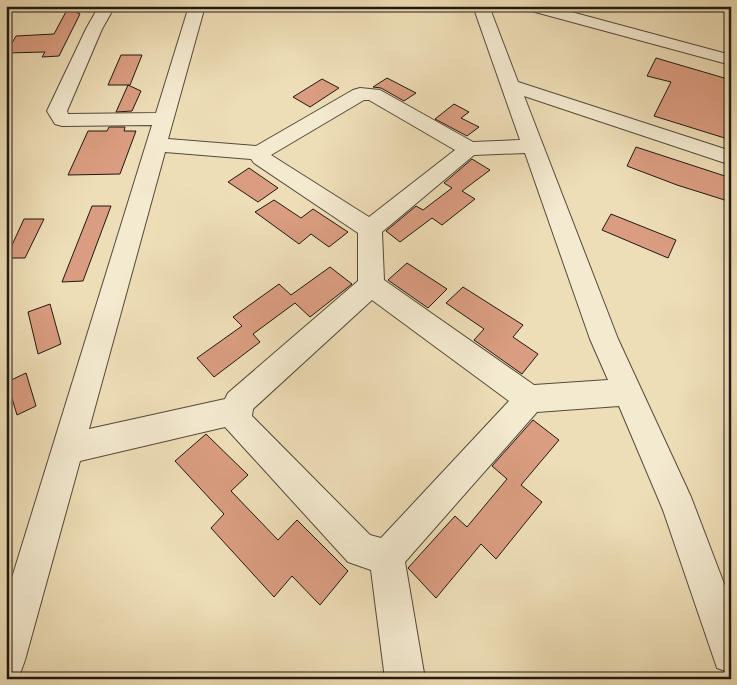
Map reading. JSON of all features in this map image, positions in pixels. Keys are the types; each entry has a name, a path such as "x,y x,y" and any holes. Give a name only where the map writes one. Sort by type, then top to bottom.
{"street":[{"path":"107,6 94,29 57,111 62,120 164,119"},
{"path":"6,660 197,6"},
{"path":"482,6 604,339 679,510 731,654"},
{"path":"530,6 731,60"},
{"path":"511,86 731,158"},
{"path":"157,145 261,153 266,148 360,94 373,94 469,149 533,146"},
{"path":"370,229 469,149"},
{"path":"261,153 261,158 370,229"},
{"path":"370,229 371,285 238,403 236,421 360,550 387,556"},
{"path":"371,285 530,399 627,392"},
{"path":"387,556 530,399"},
{"path":"68,449 238,410"},
{"path":"387,556 405,679"}],"building":[{"path":"68,8 80,14 59,56 42,57 45,52 6,53 16,36 54,34"},
{"path":"121,55 142,55 130,85 108,85"},
{"path":"656,58 731,80 731,140 654,116 671,82 647,76"},
{"path":"387,78 416,93 404,101 381,88 373,87"},
{"path":"322,79 339,88 310,107 293,97"},
{"path":"128,85 141,91 132,111 116,112"},
{"path":"454,104 469,112 461,118 479,127 467,136 435,119"},
{"path":"109,127 125,127 124,131 136,131 120,174 68,175 88,131 107,131"},
{"path":"636,147 731,178 731,202 677,185 627,166"},
{"path":"472,159 490,170 462,191 475,199 442,225 432,218 400,242 386,231 416,206 423,210 452,188 444,183"},
{"path":"249,168 278,188 258,202 228,182"},
{"path":"274,200 301,218 313,209 348,232 329,247 311,234 299,244 255,212"},
{"path":"92,206 111,206 83,281 62,282"},
{"path":"611,214 676,240 668,258 602,230"},
{"path":"24,219 44,219 25,258 6,258"},
{"path":"407,263 447,289 428,308 388,280"},
{"path":"330,267 352,284 310,317 295,303 253,334 260,342 214,377 197,358 242,326 233,317 279,284 291,295"},
{"path":"463,287 523,325 513,337 538,354 522,374 474,340 484,329 446,303"},
{"path":"50,304 61,344 38,354 28,312"},
{"path":"26,373 36,406 17,415 7,382"},
{"path":"533,420 559,440 521,485 542,502 496,559 481,544 436,598 408,568 455,516 467,527 507,479 492,466"},
{"path":"206,434 248,475 231,491 278,540 297,520 348,571 320,605 292,576 274,597 211,528 224,514 175,461"}]}
